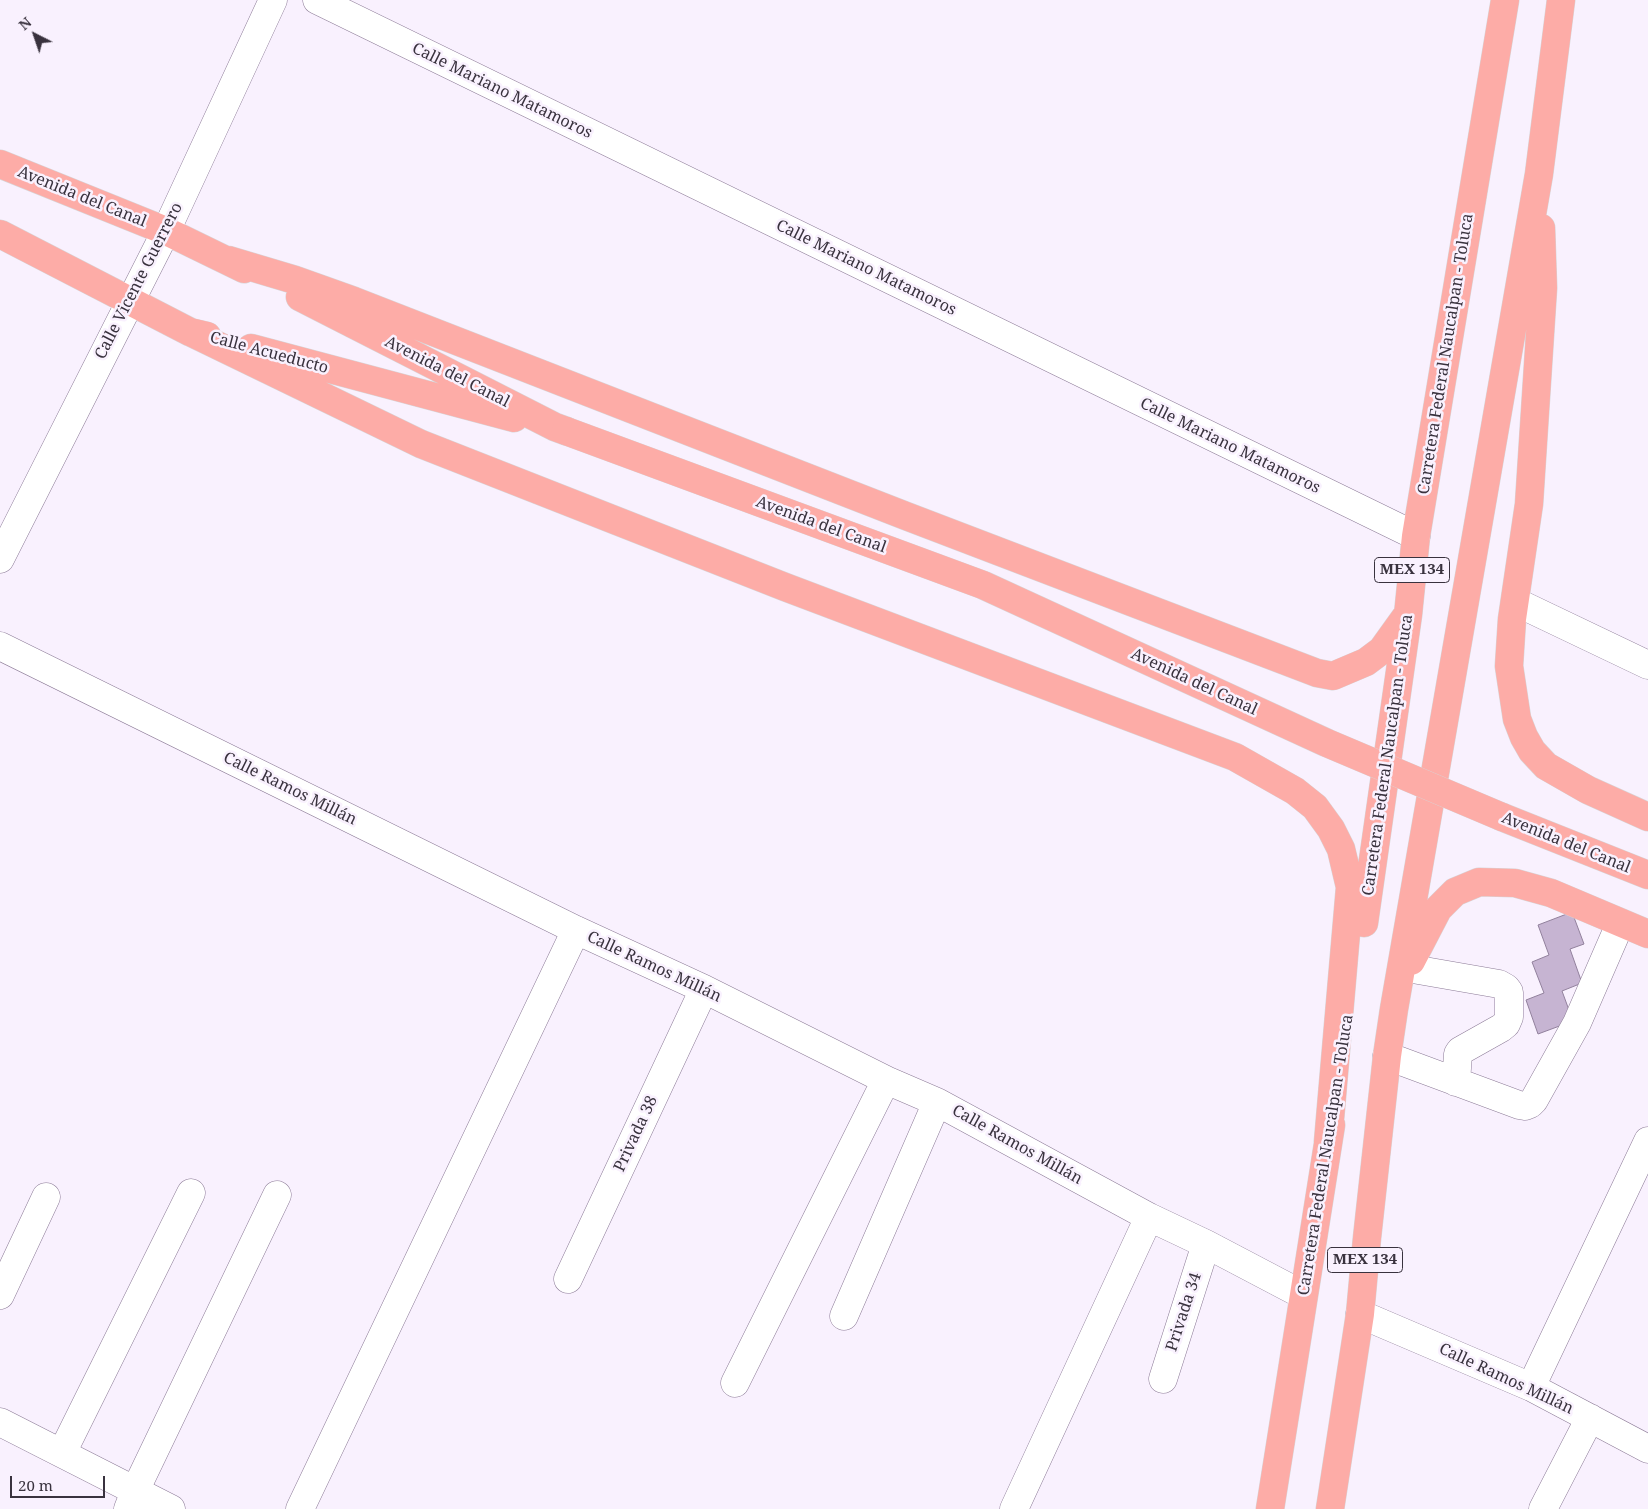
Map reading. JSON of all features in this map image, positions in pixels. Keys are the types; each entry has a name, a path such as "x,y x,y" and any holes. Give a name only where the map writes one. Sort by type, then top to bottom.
{"main road":[{"name":"Carretera Federal Naucalpan - Toluca","path":"1270,1509 1365,917 1408,615 1416,536 1505,0"},
{"name":"MEX 134","path":"1330,1509 1360,1314 1387,1056 1394,1009 1539,174 1561,0"},
{"name":"Avenida del Canal","path":"0,164 166,231 228,260 560,429 983,585 1327,743 1502,818 1648,876"},
{"path":"1539,174 1543,288 1528,504 1516,602 1512,620 1509,666 1517,719 1532,751 1546,766 1588,790 1648,817"},
{"name":"Calle Acueducto","path":"0,234 190,332 485,411 560,429"},
{"path":"228,260 295,280 354,301 906,516 1317,673 1333,676 1366,662 1382,650 1408,615"},
{"path":"190,332 421,444 785,587 1235,757 1295,790 1314,807 1331,829 1341,849 1350,887 1328,1142"},
{"path":"1394,1009 1407,968 1438,908 1455,892 1479,882 1515,883 1551,893 1620,924 1648,934"}],"street":[{"name":"Calle Vicente Guerrero","path":"0,559 166,231 273,0"},
{"name":"Calle Mariano Matamoros","path":"316,0 1416,536"},
{"path":"1516,602 1648,665"},
{"name":"Calle Ramos Millán","path":"0,646 576,930 704,989 886,1080 937,1102 1149,1217 1206,1244 1303,1295"},
{"path":"1387,1056 1519,1106 1525,1106 1534,1100 1577,1023 1620,924"},
{"path":"300,1509 576,930"},
{"path":"1407,968 1499,984 1509,992 1509,1017 1506,1024 1460,1051 1458,1054 1456,1082"},
{"name":"Privada 38","path":"568,1279 704,989"},
{"path":"735,1383 886,1080"},
{"path":"844,1316 937,1102"},
{"path":"1531,1387 1648,1141"},
{"path":"62,1453 191,1192"},
{"path":"131,1500 277,1195"},
{"path":"0,1295 46,1197"},
{"path":"1014,1509 1149,1217"},
{"name":"Privada 34","path":"1162,1379 1206,1244"},
{"name":"Calle Ramos Millán","path":"1360,1314 1531,1387 1648,1449"},
{"path":"1543,1509 1590,1418"},
{"path":"0,1422 62,1453 131,1500 171,1509"}],"building":[{"path":"1572,912 1584,944 1570,949 1582,983 1562,991 1573,1021 1538,1034 1526,1000 1544,993 1532,962 1549,955 1538,925"}]}
